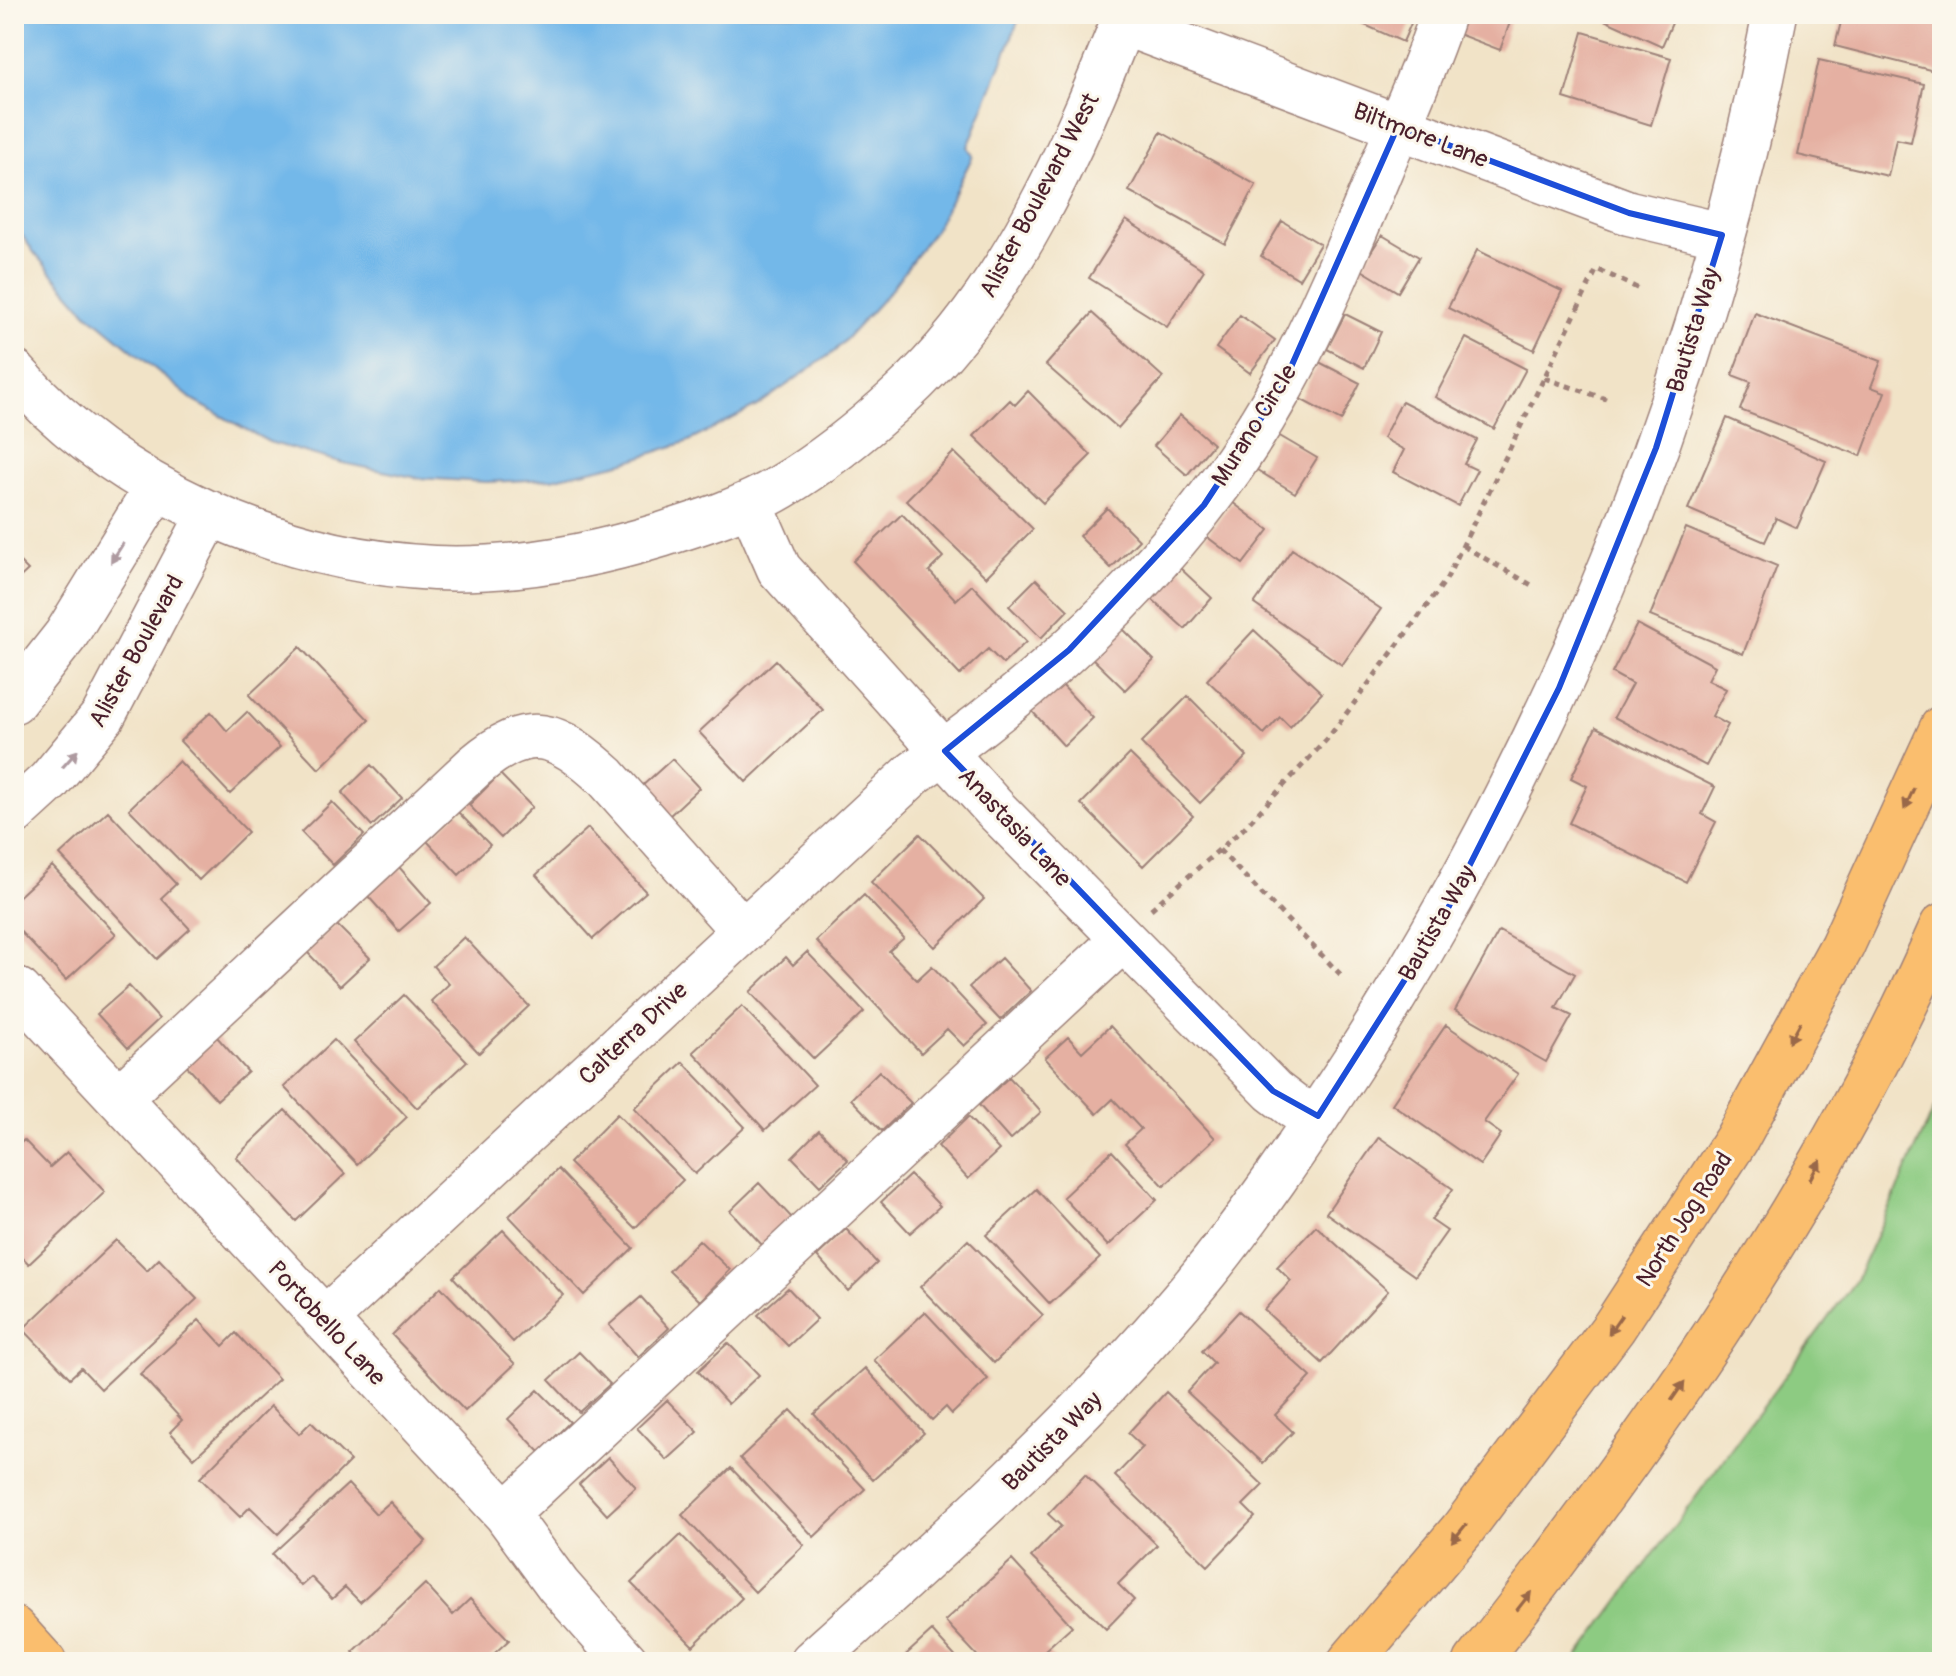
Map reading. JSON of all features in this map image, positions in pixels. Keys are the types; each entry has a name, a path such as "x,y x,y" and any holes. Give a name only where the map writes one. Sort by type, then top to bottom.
{"main road":[{"name":"North Jog Road","path":"1350,1662 1462,1530 1614,1327 1736,1140 1842,946 1942,728"},
{"path":"1476,1662 1681,1388 1803,1193 1918,980 1942,926"},
{"path":"14,1629 44,1662"}],"street":[{"name":"Murano Circle","path":"945,751 987,722 1069,650 1162,556 1204,505 1283,385 1345,255 1443,14"},
{"name":"Bautista Way","path":"812,1662 1079,1416 1183,1299 1255,1210 1439,926 1559,688 1656,448 1702,309 1775,14"},
{"name":"Biltmore Lane","path":"1124,18 1629,213 1722,235"},
{"name":"Alister Boulevard West","path":"14,372 40,402 118,462 184,501 306,547 434,568 550,561 600,552 690,526 781,488 815,464 901,395 972,318 995,285 1055,175 1124,18"},
{"path":"14,701 66,635 184,501"},
{"name":"Alister Boulevard","path":"14,813 60,770 103,716 184,501"},
{"name":"Anastasia Lane","path":"750,503 779,569 994,808 1134,927 1273,1091 1294,1107 1318,1116"},
{"path":"119,1098 475,766 497,747 517,738 539,735 560,741 581,754 606,777 743,931"},
{"name":"Calterra Drive","path":"324,1320 914,773 945,751"},
{"path":"506,1514 1134,927"},
{"name":"Portobello Lane","path":"19,991 506,1514 558,1585 626,1662"}],"path":[{"path":"1134,927 1219,850 1328,738 1446,580 1597,269 1639,289"},
{"path":"1544,378 1606,399"},
{"path":"1463,545 1535,587"},
{"path":"1219,850 1344,978"}],"highlighted area":[{"path":"1398,126 1629,213 1722,235 1656,448 1559,688 1439,926 1318,1116 1273,1091 945,751 1069,650 1204,505 1283,385"}],"green space":[{"path":"1942,1092 1942,1662 1574,1662 1856,1280"}],"water":[{"path":"14,14 1021,14 968,147 973,156 936,228 889,292 835,351 757,406 689,441 625,462 551,479 486,482 418,478 343,463 269,442 194,401 87,313 35,254 14,224"}],"building":[{"path":"1361,14 1415,14 1403,42 1358,22"},
{"path":"1465,14 1513,14 1500,50 1458,34"},
{"path":"1591,14 1676,14 1662,46"},
{"path":"1843,14 1942,14 1942,73 1835,46"},
{"path":"1583,32 1671,58 1651,125 1564,98"},
{"path":"1819,60 1924,84 1911,142 1896,139 1888,176 1798,155"},
{"path":"1161,132 1256,185 1225,244 1129,191"},
{"path":"1126,220 1204,270 1167,327 1089,278"},
{"path":"1282,221 1320,244 1299,279 1261,256"},
{"path":"1382,235 1419,257 1398,292 1360,269"},
{"path":"1477,250 1562,291 1534,350 1448,308"},
{"path":"1092,313 1163,377 1118,428 1046,365"},
{"path":"1755,313 1881,361 1871,387 1885,392 1861,456 1740,410 1751,382 1732,375"},
{"path":"1345,314 1381,332 1364,368 1327,349"},
{"path":"1240,315 1275,340 1250,373 1216,348"},
{"path":"1466,338 1526,369 1494,429 1435,397"},
{"path":"1319,362 1360,383 1341,421 1300,399"},
{"path":"1028,391 1091,455 1043,503 974,436 1010,400 1015,405"},
{"path":"1402,401 1477,440 1464,464 1477,470 1458,506 1393,472 1404,450 1383,438"},
{"path":"1180,415 1213,444 1187,475 1154,446"},
{"path":"1727,418 1826,461 1797,528 1776,518 1765,542 1688,509"},
{"path":"1278,435 1317,458 1295,493 1257,470"},
{"path":"954,452 1033,529 986,577 906,500"},
{"path":"1232,502 1269,530 1243,564 1206,536"},
{"path":"1107,508 1139,540 1111,568 1079,536"},
{"path":"902,514 943,557 929,571 956,600 972,585 1026,642 1003,664 988,649 960,675 853,561"},
{"path":"1686,528 1777,566 1743,654 1650,616"},
{"path":"1292,549 1381,609 1342,665 1254,604"},
{"path":"14,556 28,570 14,583"},
{"path":"1180,568 1212,598 1185,629 1152,599"},
{"path":"1036,579 1068,610 1041,638 1009,606"},
{"path":"1637,624 1715,666 1708,680 1726,689 1712,716 1728,725 1706,766 1614,717 1632,684 1612,673"},
{"path":"1120,626 1154,660 1125,690 1090,656"},
{"path":"1254,630 1322,693 1290,727 1280,717 1264,734 1207,680"},
{"path":"300,647 369,720 319,769 249,695"},
{"path":"776,660 823,710 746,782 699,732"},
{"path":"1061,684 1093,718 1064,746 1032,711"},
{"path":"1188,696 1247,756 1200,803 1141,743"},
{"path":"211,712 227,731 247,712 280,747 230,794 180,741"},
{"path":"1596,727 1715,787 1702,814 1716,822 1686,882 1569,823 1587,786 1571,778"},
{"path":"1130,754 1193,816 1143,866 1081,804"},
{"path":"672,759 699,788 668,817 641,787"},
{"path":"179,761 248,832 199,880 129,809"},
{"path":"371,765 402,798 372,826 342,793"},
{"path":"500,774 532,807 501,838 469,805"},
{"path":"332,802 364,835 333,865 301,832"},
{"path":"108,811 176,884 161,898 190,929 157,959 60,855"},
{"path":"458,812 490,845 459,875 427,841"},
{"path":"588,828 646,892 593,939 536,875"},
{"path":"920,834 984,899 935,947 871,882"},
{"path":"52,866 116,934 66,980 14,925 14,901"},
{"path":"399,867 431,903 399,931 367,895"},
{"path":"864,895 904,938 889,951 917,980 932,966 987,1025 964,1046 947,1029 921,1053 816,941"},
{"path":"336,924 370,958 340,986 307,952"},
{"path":"1499,931 1575,974 1556,1008 1572,1016 1546,1062 1455,1010"},
{"path":"464,937 529,1006 479,1053 431,1001 449,984 433,966"},
{"path":"807,952 864,1012 814,1059 750,992 786,957 793,965"},
{"path":"1001,958 1031,991 1000,1020 969,987"},
{"path":"129,986 159,1019 128,1048 97,1014"},
{"path":"404,995 467,1061 417,1108 354,1042"},
{"path":"742,1006 815,1085 765,1130 693,1052"},
{"path":"1446,1025 1518,1074 1484,1122 1501,1134 1480,1165 1392,1104"},
{"path":"1110,1026 1215,1138 1164,1186 1125,1144 1141,1129 1113,1099 1097,1114 1045,1058 1068,1037 1082,1052"},
{"path":"217,1037 248,1072 217,1100 186,1065"},
{"path":"334,1040 407,1117 357,1164 284,1087"},
{"path":"683,1062 745,1127 695,1174 634,1108"},
{"path":"879,1071 911,1103 882,1131 851,1099"},
{"path":"1009,1077 1041,1112 1010,1140 979,1105"},
{"path":"285,1110 345,1174 296,1221 236,1157"},
{"path":"617,1114 683,1180 635,1228 569,1163"},
{"path":"968,1117 999,1150 968,1179 938,1146"},
{"path":"819,1130 848,1160 820,1186 792,1157"},
{"path":"1379,1137 1453,1189 1431,1220 1447,1231 1415,1276 1326,1213"},
{"path":"24,1140 50,1167 67,1152 105,1192 29,1264 14,1249 14,1149"},
{"path":"1112,1151 1157,1200 1108,1246 1063,1197"},
{"path":"558,1169 633,1248 584,1295 509,1216"},
{"path":"910,1175 940,1206 910,1233 881,1202"},
{"path":"759,1183 793,1219 764,1247 730,1211"},
{"path":"1036,1189 1100,1258 1050,1304 986,1235"},
{"path":"1316,1226 1388,1291 1322,1363 1264,1310 1291,1281 1277,1267"},
{"path":"846,1229 877,1263 848,1291 817,1256"},
{"path":"503,1230 563,1295 513,1342 453,1277"},
{"path":"116,1240 147,1271 159,1259 197,1299 101,1389 81,1368 70,1378 23,1329"},
{"path":"699,1240 730,1270 700,1301 669,1271"},
{"path":"968,1240 1043,1315 994,1363 920,1287"},
{"path":"441,1287 515,1364 465,1411 392,1335"},
{"path":"788,1288 817,1319 788,1346 758,1315"},
{"path":"641,1297 669,1328 638,1357 609,1325"},
{"path":"1239,1311 1311,1377 1275,1415 1293,1432 1263,1463 1187,1392 1214,1363 1202,1351"},
{"path":"925,1312 988,1379 952,1414 946,1407 932,1420 874,1360"},
{"path":"199,1320 223,1346 236,1333 279,1379 194,1458 170,1432 182,1420 140,1374"},
{"path":"728,1343 759,1375 728,1404 698,1371"},
{"path":"579,1352 610,1384 579,1412 549,1380"},
{"path":"865,1368 924,1433 873,1480 814,1414"},
{"path":"538,1390 570,1422 540,1452 508,1419"},
{"path":"1166,1392 1263,1485 1243,1505 1255,1517 1208,1566 1115,1476 1143,1447 1128,1433"},
{"path":"667,1400 698,1432 667,1460 637,1428"},
{"path":"271,1406 299,1434 311,1422 350,1461 278,1534 250,1507 240,1517 200,1478"},
{"path":"791,1410 865,1489 814,1537 740,1458"},
{"path":"608,1457 636,1488 607,1515 579,1484"},
{"path":"731,1468 804,1545 755,1592 682,1515"},
{"path":"1085,1475 1157,1545 1118,1584 1134,1600 1106,1629 1031,1557 1061,1526 1048,1514"},
{"path":"348,1484 376,1514 390,1502 426,1541 360,1602 345,1587 332,1599 311,1577 301,1586 272,1554"},
{"path":"681,1535 742,1598 693,1646 631,1583"},
{"path":"1012,1560 1072,1626 1045,1650 1057,1662 983,1662 945,1621"},
{"path":"425,1584 453,1615 470,1599 509,1640 485,1662 363,1662 353,1652"},
{"path":"932,1631 960,1662 898,1662"}]}
